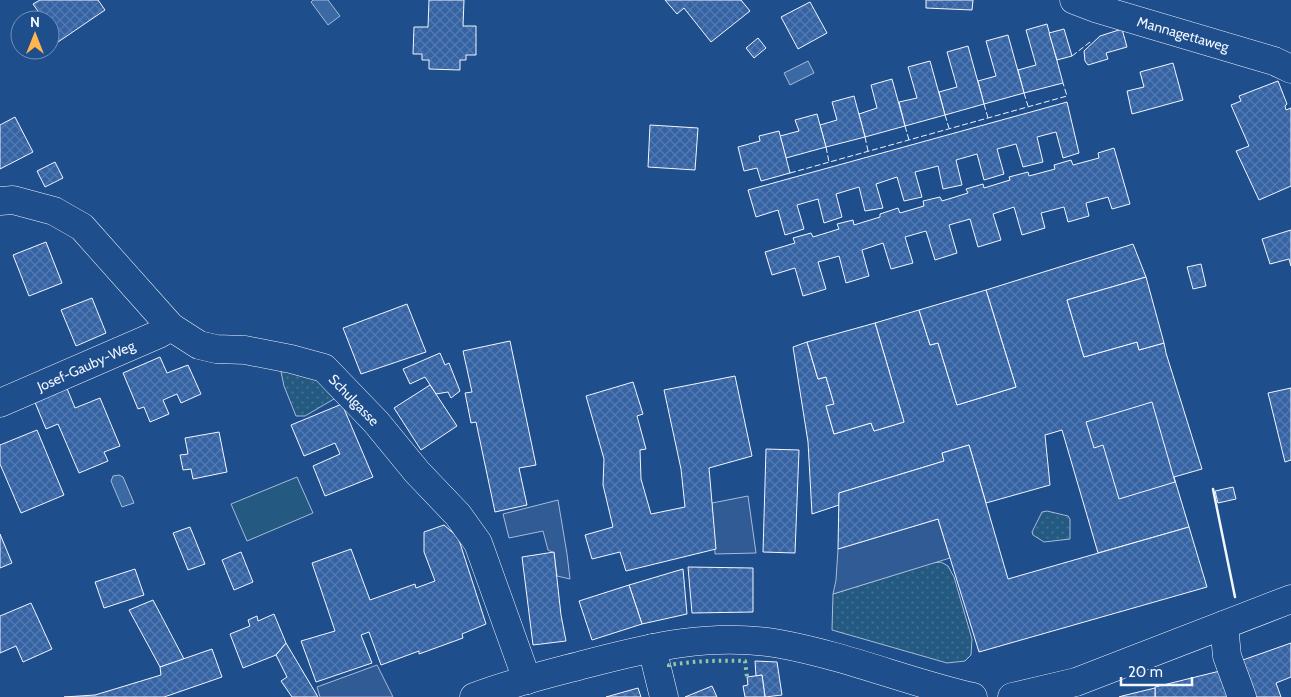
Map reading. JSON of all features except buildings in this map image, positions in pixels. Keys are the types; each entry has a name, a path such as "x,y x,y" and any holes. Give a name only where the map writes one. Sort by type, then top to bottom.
{"street":[{"name":"Mannagettaweg","path":"1074,0 1095,8 1274,61 1291,69"},
{"name":"Schulgasse","path":"0,201 13,200 54,211 82,227 171,327 199,345 216,349 245,350 324,368 376,422 417,472 458,515 478,542 527,680"},
{"name":"Josef-Gauby-Weg","path":"0,403 159,334 171,327"},
{"path":"1012,697 1076,682 1291,599"},
{"path":"1224,625 1227,656 1242,697"},
{"path":"474,697 500,687 635,651 705,640 742,640 779,644 848,660 973,697"},
{"path":"652,648 664,697"}],"shaded area":[{"path":"313,0 328,0 340,16 328,25 311,2"},
{"path":"808,61 814,73 790,85 784,73"},
{"path":"280,367 310,376 339,396 305,416 296,416 284,386"},
{"path":"119,475 123,477 134,503 122,507 111,481 113,476"},
{"path":"297,477 313,513 247,541 231,504"},
{"path":"748,496 756,553 715,554 712,503"},
{"path":"558,500 570,579 557,576 554,553 548,550 543,531 509,538 503,514"},
{"path":"1047,511 1068,516 1070,519 1070,539 1044,542 1033,535 1032,532 1042,512"},
{"path":"938,519 950,558 833,594 838,549"},
{"path":"941,562 948,566 954,577 972,639 971,655 965,661 947,663 832,630 833,594 932,563"},
{"path":"377,665 393,697 320,697 317,687"}],"hedge":[{"path":"669,667 669,665 697,662 745,661 747,677"}],"fence":[{"path":"1072,56 1090,42 1092,43"},
{"path":"790,173 1067,96 1063,83"},
{"path":"1024,93 1028,106"},
{"path":"984,104 988,118"},
{"path":"945,115 949,128"},
{"path":"905,126 909,140"},
{"path":"865,137 868,151"},
{"path":"826,147 829,162"}],"wall":[{"path":"1213,489 1235,597"}]}
